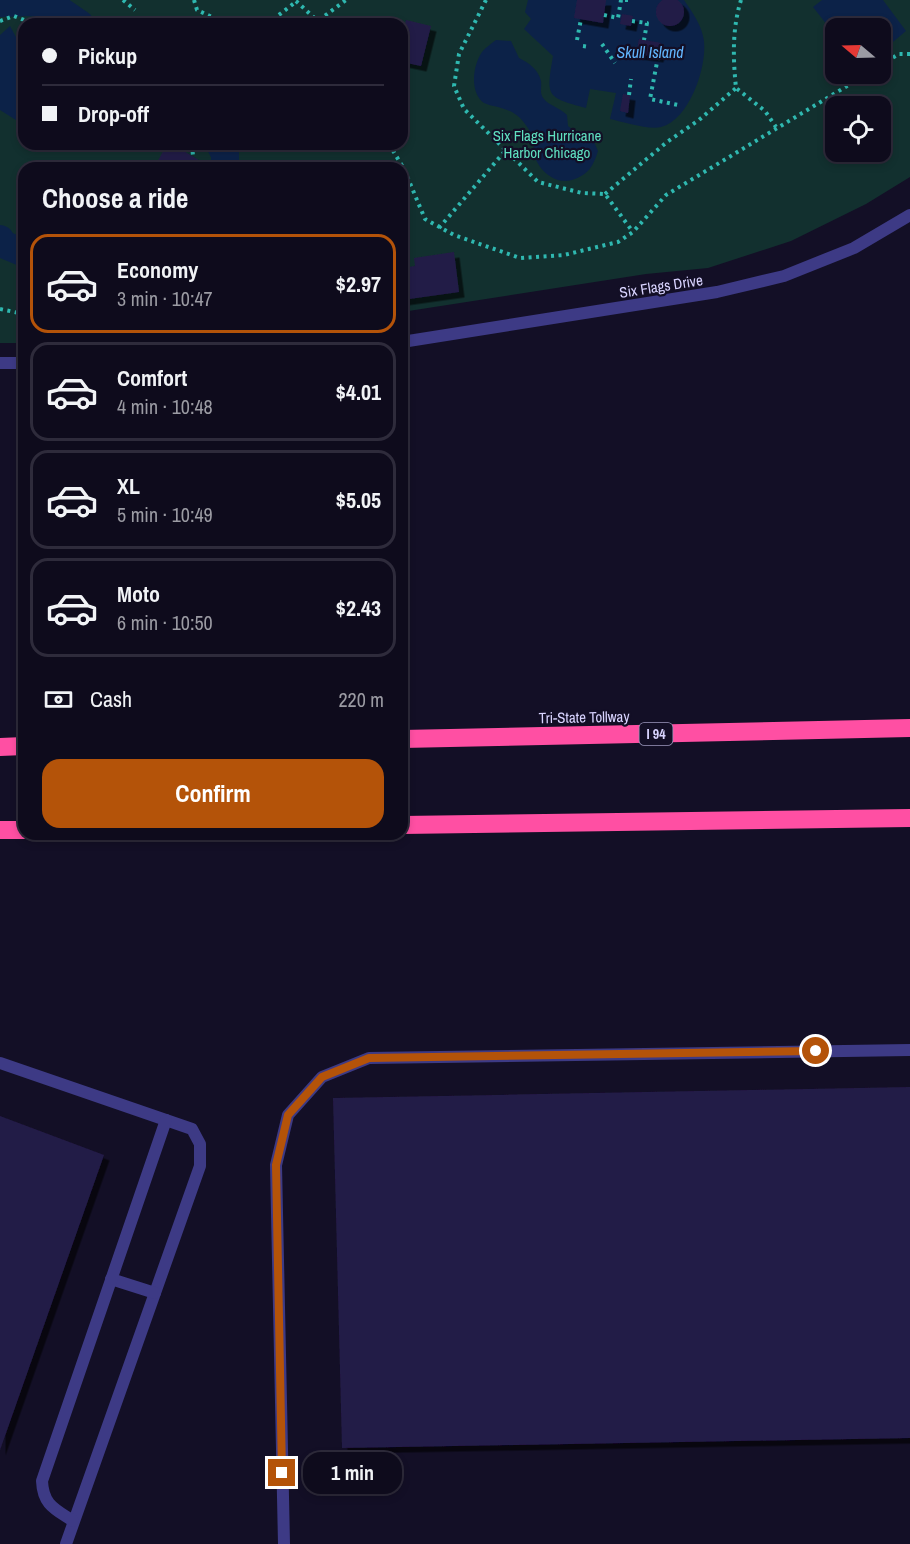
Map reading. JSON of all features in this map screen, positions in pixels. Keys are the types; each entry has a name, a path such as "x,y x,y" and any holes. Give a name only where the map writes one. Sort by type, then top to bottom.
{"highway":[{"name":"Tri-State Tollway","path":"408,739 910,728"},
{"path":"0,747 18,746"},
{"path":"408,825 910,818"},
{"path":"0,830 18,830"}],"lane":[{"name":"Six Flags Drive","path":"408,341 717,292 784,276 854,248 910,215"},
{"path":"0,363 18,363"},
{"path":"284,1544 276,1165 288,1115 322,1077 369,1058 910,1050"},
{"path":"0,1063 192,1129 200,1144 200,1166 66,1544"},
{"path":"73,1521 48,1504 42,1494 42,1481 166,1120"},
{"path":"111,1279 155,1293"}],"path":[{"path":"123,0 135,10"},
{"path":"194,0 196,10 214,18"},
{"path":"325,18 346,0"},
{"path":"486,0 459,54 454,86 464,109 538,182 582,193 605,194 666,142 699,120 736,88"},
{"path":"604,15 618,18 623,0 631,0"},
{"path":"741,0 733,52 736,88 765,111 776,127"},
{"path":"275,18 297,1 316,18"},
{"path":"0,21 14,16 19,18"},
{"path":"577,40 581,19"},
{"path":"632,21 647,23 644,40"},
{"path":"602,44 615,63"},
{"path":"583,46 590,47"},
{"path":"891,59 899,54 910,54"},
{"path":"658,57 650,99 678,105"},
{"path":"629,95 631,79"},
{"path":"408,179 425,219 454,235 520,258 564,255 618,242 633,232 666,195 850,84"},
{"path":"192,150 193,156"},
{"path":"440,228 505,151"},
{"path":"605,194 633,232"},
{"path":"0,309 18,313"}],"green space":[{"name":"Six Flags Hurricane Harbor Chicago","path":"0,0 910,0 910,177 866,204 791,241 708,268 646,274 408,311 408,162 18,162 18,343 0,343"}],"water":[{"name":"Skull Island","path":"528,0 684,0 699,25 704,41 699,78 688,104 671,122 661,127 650,127 610,119 616,93 590,89 586,108 556,98 550,88 553,56 524,29 531,19 525,12"},
{"path":"822,0 883,0 906,31 891,44 891,18 825,18 825,22 813,7"},
{"path":"10,26 18,41 18,121 0,110 0,35"},
{"path":"496,40 511,41 519,58 530,64 538,73 544,99 567,115 568,126 577,133 591,135 598,151 592,166 582,176 566,181 548,175 536,160 534,140 522,121 510,111 486,104 479,98 474,85 476,64 482,52"}],"building":[{"path":"665,-1 675,-1 683,7 683,17 675,25 665,25 657,17 657,7"},
{"path":"577,0 606,0 603,23 574,18"},
{"path":"622,14 633,16 631,26 620,24"},
{"path":"408,20 431,26 421,66 408,63"},
{"path":"639,39 661,43 658,57 636,54"},
{"path":"623,94 630,95 628,113 620,111"},
{"path":"164,150 182,150 202,162 157,162"},
{"path":"454,252 459,292 408,299 408,267 415,266 414,258"},
{"path":"910,1087 910,1438 342,1448 333,1098"},
{"path":"0,1116 104,1155 0,1450"}],"waterway":[{"path":"0,3 34,2 58,9 71,18"},
{"path":"223,150 225,162"},
{"path":"0,239 3,244 18,250"}],"route":[{"path":"282,1473 276,1165 288,1115 322,1077 369,1058 816,1051"}]}
